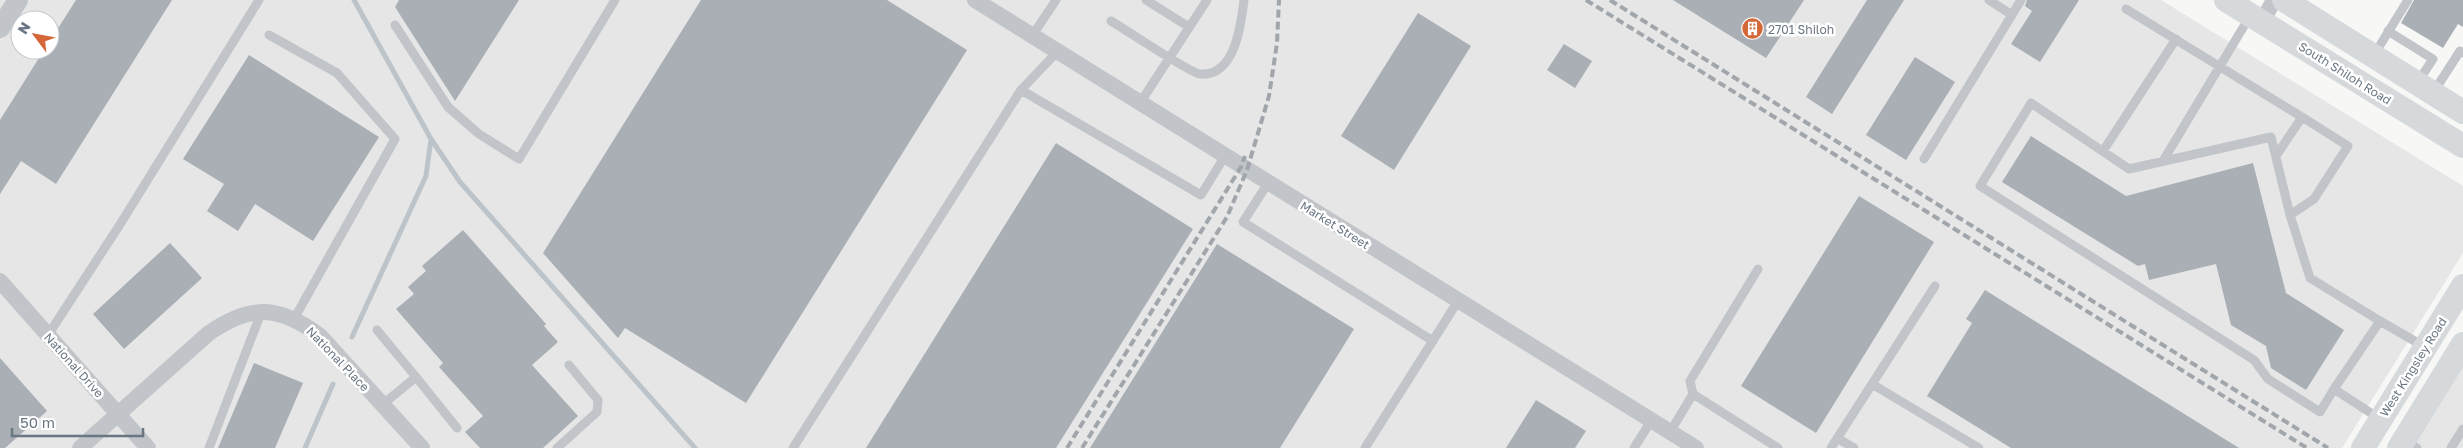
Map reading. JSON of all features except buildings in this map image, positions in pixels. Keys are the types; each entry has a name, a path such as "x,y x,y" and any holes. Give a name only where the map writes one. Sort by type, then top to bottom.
{"main road":[{"name":"South Shiloh Road","path":"2226,0 2463,146"},
{"path":"2284,0 2463,112"},
{"name":"West Kingsley Road","path":"2362,448 2463,286"},
{"path":"2380,419 2407,445 2463,344"}],"street":[{"path":"0,28 18,0"},
{"name":"Market Street","path":"975,0 1268,184 1696,448"},
{"path":"2256,18 2274,0"},
{"name":"National Drive","path":"0,281 148,448"},
{"name":"National Place","path":"80,448 210,334 230,320 253,312 277,313 294,319 320,336 422,448"}],"lane":[{"path":"48,336 119,226 259,0"},
{"path":"395,25 448,107 478,134 518,160 615,0"},
{"path":"1032,36 1056,0"},
{"path":"1146,0 1189,27"},
{"path":"1140,103 1207,0"},
{"path":"1111,21 1199,74 1216,72 1230,57 1241,26 1244,0"},
{"path":"1989,0 2012,15"},
{"path":"1924,159 2021,0"},
{"path":"2374,55 2408,0"},
{"path":"2126,9 2348,146 2314,199 2290,215"},
{"path":"2163,161 2220,67 2256,18"},
{"path":"2388,31 2433,58 2425,88"},
{"path":"269,36 337,73 395,139 294,319"},
{"path":"2103,151 2176,40"},
{"path":"2425,88 2460,51 2463,53"},
{"path":"793,448 1021,90 1057,52"},
{"path":"1021,90 1201,195 1225,156"},
{"path":"2380,320 2320,412 2268,379 2254,360 1980,186 2030,102 2129,169 2271,137 2290,215 2310,278 2380,320 2425,347"},
{"path":"2276,156 2302,117"},
{"path":"1268,184 1243,222 1433,341"},
{"path":"1670,432 1693,394 1690,381 1758,269"},
{"path":"1830,448 1935,286"},
{"path":"1364,448 1458,301"},
{"path":"209,448 262,312"},
{"path":"377,330 457,428"},
{"path":"557,448 597,412 599,405 598,400 569,365"},
{"path":"382,405 416,377"},
{"path":"1872,384 1978,448"},
{"path":"2334,389 2380,419"},
{"path":"1693,394 1778,448"},
{"path":"1634,448 1651,421"},
{"path":"2451,448 2463,430"},
{"path":"1837,438 1854,448"}],"shaded area":[{"path":"0,0 2161,0 2463,186 2463,253 2342,448 0,448"},
{"path":"2463,364 2463,448 2411,448"}],"waterway":[{"path":"354,0 431,139 460,182 695,448"},
{"path":"352,337 426,176 431,139"},
{"path":"305,448 333,384"}],"railway":[{"path":"1082,448 1227,217 1247,170 1269,96 1277,43 1279,0"},
{"path":"1586,0 2307,448"},
{"path":"1610,0 2328,448"},
{"path":"1067,448 1241,167 1245,156"}],"place":[{"name":"2701 Shiloh","path":"1752,29"}]}
